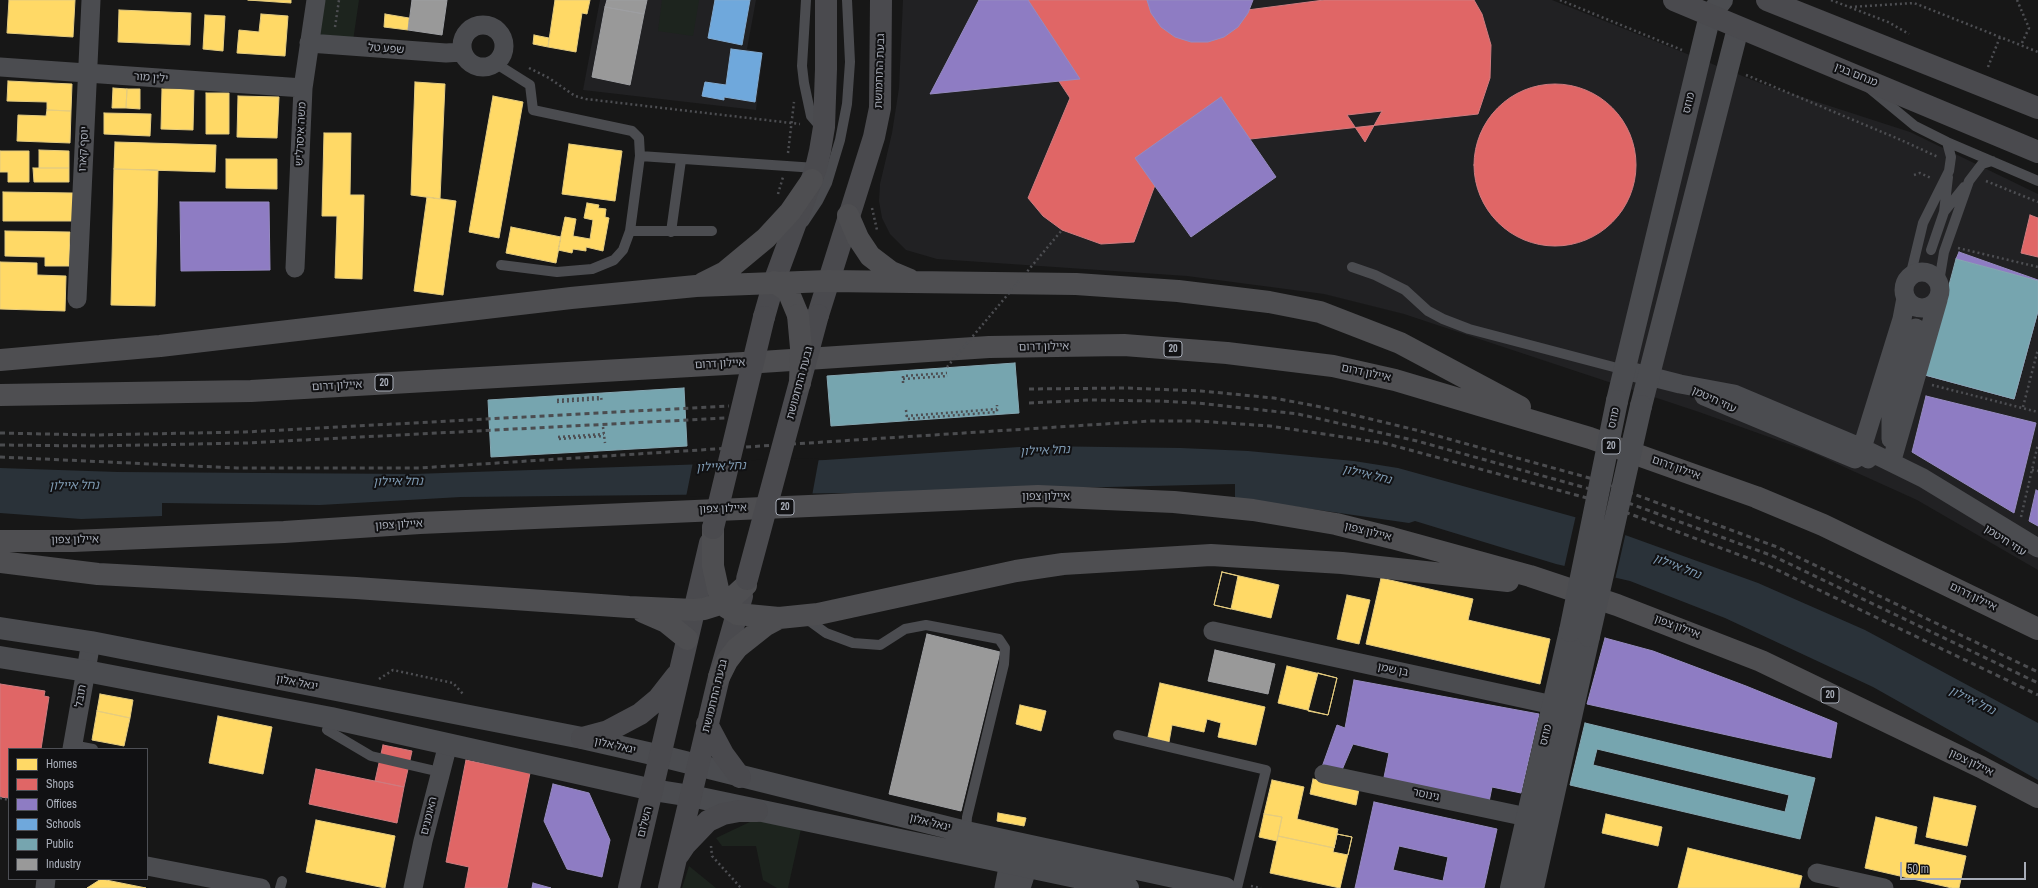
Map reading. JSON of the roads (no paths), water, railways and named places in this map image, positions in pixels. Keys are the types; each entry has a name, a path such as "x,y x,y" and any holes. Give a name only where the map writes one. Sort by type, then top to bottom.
{"highway":[{"path":"696,286 725,272 757,246 790,212 814,174"},
{"path":"848,215 858,238 870,256 891,272 916,282"},
{"path":"0,360 160,346 571,298 696,286 828,281 1076,284 1178,291 1269,302 1320,312 1400,343 1569,432"},
{"path":"774,282 788,291 808,315 801,348 800,384"},
{"name":"איילון דרום","path":"0,395 251,391 753,363 989,347 1124,345 1227,353 1333,366 1395,380 1569,432 1654,460 1790,511 1938,580 2038,629"},
{"name":"איילון צפון","path":"0,541 74,541 284,532 420,524 1022,497 1113,498 1253,510 1336,524 1399,540 1561,586 1625,607 1754,658 1981,767 2038,797"},
{"path":"713,528 713,566 708,580 730,609"},
{"path":"0,562 98,574 356,588 629,608 694,610 730,609 779,618 804,617 1016,571 1063,564 1211,555 1342,563 1561,586"},
{"path":"629,608 666,622 687,639"},
{"path":"719,677 727,661 737,648 761,628 779,618"}],"main road":[{"path":"713,528 764,317 774,282 814,174 824,127 826,0"},
{"name":"גבעת התחמושת","path":"808,315 828,281 874,138 880,108 881,0"},
{"name":"מנחם בגין","path":"1674,0 1716,8 1738,28 1851,72 2038,152"},
{"path":"1767,0 2038,108"},
{"name":"גבעת התחמושת","path":"698,765 719,677 730,609 746,582 800,384"},
{"path":"661,756 694,610 708,580"},
{"path":"582,738 608,731 640,714 658,699 680,670"},
{"path":"708,724 722,754 740,777"},
{"name":"השלום","path":"629,888 661,756"},
{"path":"669,888 698,765"},
{"path":"676,860 685,845 708,821 723,814 739,811 757,811"}],"street":[{"name":"יוסף קארו","path":"77,299 91,0"},
{"name":"משה איסרליש","path":"295,268 303,88 316,0"},
{"name":"מוזס","path":"1580,633 1617,401 1699,57 1716,8"},
{"path":"487,25 498,32 504,43 502,54 495,63 484,67 473,65 465,58 462,52 462,40 474,26 487,25"},
{"name":"מוזס","path":"1533,888 1563,707 1580,633 1648,376 1726,67 1738,28"},
{"name":"שפע טל","path":"309,43 446,53 462,52"},
{"name":"ילין מור","path":"0,67 303,88"},
{"path":"1926,272 1936,278 1938,291 1892,460 1871,465 1862,448 1902,319 1906,298 1904,286 1914,273 1926,272"},
{"path":"1906,298 1918,308 1929,307 1938,291"},
{"path":"1892,460 1891,410 1916,328"},
{"path":"1625,370 1680,384"},
{"name":"עוזי חיטמן","path":"1680,384 1734,394 1892,460 2038,548"},
{"name":"עוזי חיטמן","path":"1680,384 1732,408 1871,465 1965,515 2038,562"},
{"path":"1862,448 1891,410"},
{"name":"יגאל אלון","path":"0,628 91,642 582,738 698,765 740,777 966,832 1225,888"},
{"name":"בן שמן","path":"1213,631 1563,707"},
{"name":"תובל","path":"72,747 91,642"},
{"name":"יגאל אלון","path":"0,657 86,670 331,718 653,790 691,796 1128,888"},
{"name":"מוזס","path":"1511,888 1527,818 1563,707"},
{"name":"האומנים","path":"413,888 423,841 448,744"},
{"name":"גינוסר","path":"1324,774 1527,818"},
{"path":"1021,888 1016,849 1022,844"},
{"path":"1004,888 1018,864"},
{"path":"148,866 261,888"},
{"path":"1817,873 1884,888"}],"lane":[{"path":"806,0 802,66 804,83 811,116 817,124 824,127"},
{"path":"791,237 818,201 827,183 840,140 850,80 847,0"},
{"path":"495,63 530,85 533,110 632,131 639,138 640,156 630,230 623,250 614,260 592,269 557,272 501,265"},
{"path":"1851,72 1889,107 1915,126 1947,142 2038,181"},
{"path":"1931,250 1944,212 1950,168 1947,142"},
{"path":"640,156 786,167 814,174"},
{"path":"671,232 681,160"},
{"path":"1944,212 1982,164 1992,161"},
{"path":"1910,277 1924,223 1950,168"},
{"path":"1938,291 1944,252 1971,177"},
{"path":"630,230 671,232 712,231"},
{"path":"1352,267 1375,275 1405,290 1428,311 1443,320 1469,329 1625,370"},
{"path":"804,617 826,633 853,643 880,645 905,629 926,625 999,639 1005,648 1004,664 967,817 966,832"},
{"path":"331,718 327,730 371,756 440,772"},
{"path":"1118,735 1191,756 1266,770 1237,888"},
{"path":"72,747 82,748"}],"water":[{"name":"נחל איילון","path":"1034,446 1181,448 1248,451 1354,461 1398,468 1578,518 1758,583 1865,630 2038,723 2038,780 1873,687 1725,618 1630,581 1556,564 1415,521 1409,523 1235,498 1235,484 855,493 461,497 320,505 162,503 162,516 81,519 0,513 0,468 118,472 414,474 825,460"}],"railway":[{"path":"1029,389 1126,388 1201,391 1274,398 1321,407 1420,431 1593,479 1777,547 2038,672"},
{"path":"1029,403 1090,400 1158,401 1198,403 1298,414 1417,441 1590,489 1773,556 2038,683"},
{"path":"0,433 93,435 245,432 729,406"},
{"path":"0,445 94,446 246,443 726,418"},
{"path":"0,457 237,468 419,468 1151,421 1197,421 1270,426 1384,443 1587,498 1769,566 2038,695"}]}
